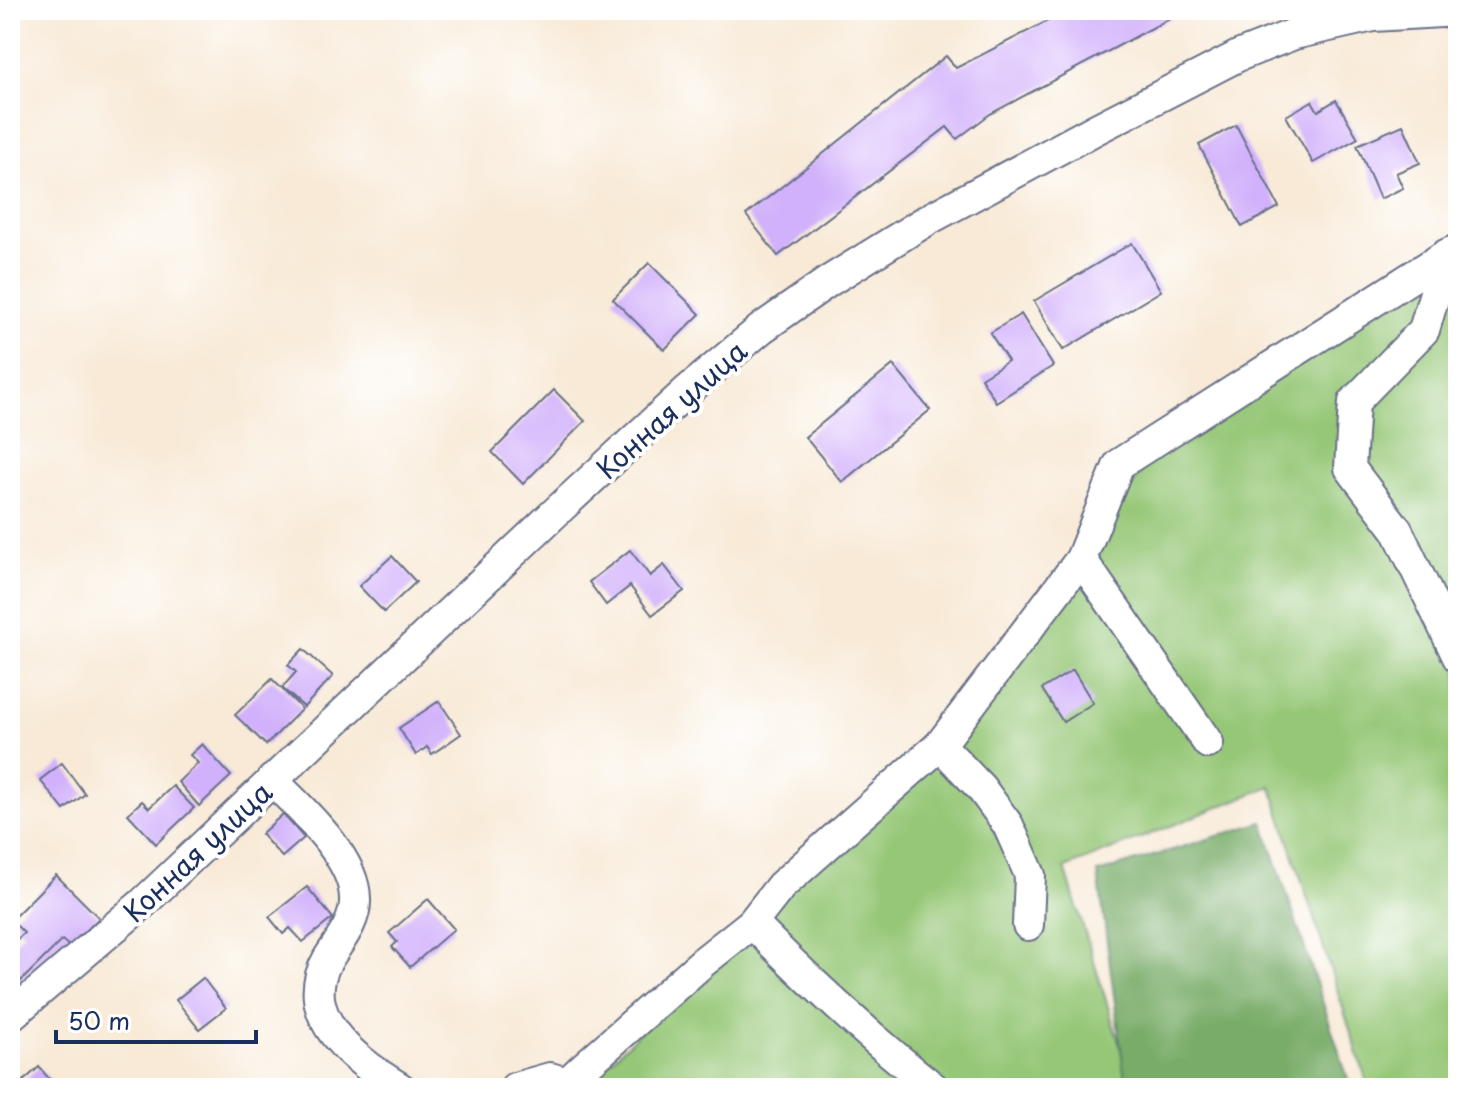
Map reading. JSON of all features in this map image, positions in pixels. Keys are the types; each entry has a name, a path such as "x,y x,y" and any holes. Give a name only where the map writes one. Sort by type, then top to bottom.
{"street":[{"name":"Конная улица","path":"10,1016 142,904 687,391 762,328 829,281 929,219 1238,56 1294,34 1373,16 1458,11"},
{"path":"515,1088 550,1078 569,1086 703,962 752,923 781,886 940,745 1081,559 1119,464 1452,252"},
{"path":"1452,252 1424,330 1354,402 1350,468 1397,530 1458,657"},
{"path":"1081,559 1208,743"},
{"path":"940,745 981,788 1008,825 1030,875 1028,925"},
{"path":"272,780 328,840 350,873 356,900 347,931 326,962 316,990 321,1016 343,1044 400,1088"},
{"path":"752,923 826,997 892,1056 934,1088"}],"green space":[{"path":"1458,259 1458,1088 1369,1088 1271,786 1065,868 1133,1088 582,1088 785,892 942,757 1149,460"},
{"path":"1263,822 1351,1088 1126,1088 1098,873"}],"building":[{"path":"1069,10 1186,10 990,114 957,139 947,127 778,256 746,215 946,56 956,68"},
{"path":"1336,100 1358,138 1313,163 1286,116 1312,101 1318,111"},
{"path":"1236,125 1279,207 1242,227 1199,145"},
{"path":"1403,125 1420,163 1396,173 1403,188 1380,199 1357,145"},
{"path":"1132,243 1161,291 1063,350 1034,301"},
{"path":"649,263 700,314 664,350 613,299"},
{"path":"1021,314 1053,366 996,402 981,378 1008,361 990,333"},
{"path":"893,365 930,410 842,482 805,437"},
{"path":"554,390 585,421 523,484 492,452"},
{"path":"630,550 650,576 664,565 684,591 652,615 630,586 606,605 589,582"},
{"path":"392,556 416,582 384,612 359,586"},
{"path":"303,649 333,676 304,707 282,688 296,672 288,665"},
{"path":"1073,670 1093,703 1063,722 1042,689"},
{"path":"272,679 302,709 266,745 235,715"},
{"path":"439,701 461,734 432,754 427,747 416,755 399,728"},
{"path":"202,744 231,776 199,806 178,782 198,763 190,755"},
{"path":"62,763 85,794 64,810 40,780"},
{"path":"173,786 194,808 156,844 128,814 142,801 149,808"},
{"path":"283,814 304,838 282,857 261,834"},
{"path":"56,875 99,918 70,947 62,940 16,986 10,980 10,946 24,933 11,920"},
{"path":"307,887 333,918 303,942 290,928 283,934 269,917"},
{"path":"428,899 454,929 410,967 392,947 397,942 389,933"},
{"path":"203,978 226,1008 199,1029 176,1000"},
{"path":"39,1067 57,1088 23,1088 20,1084"}]}
